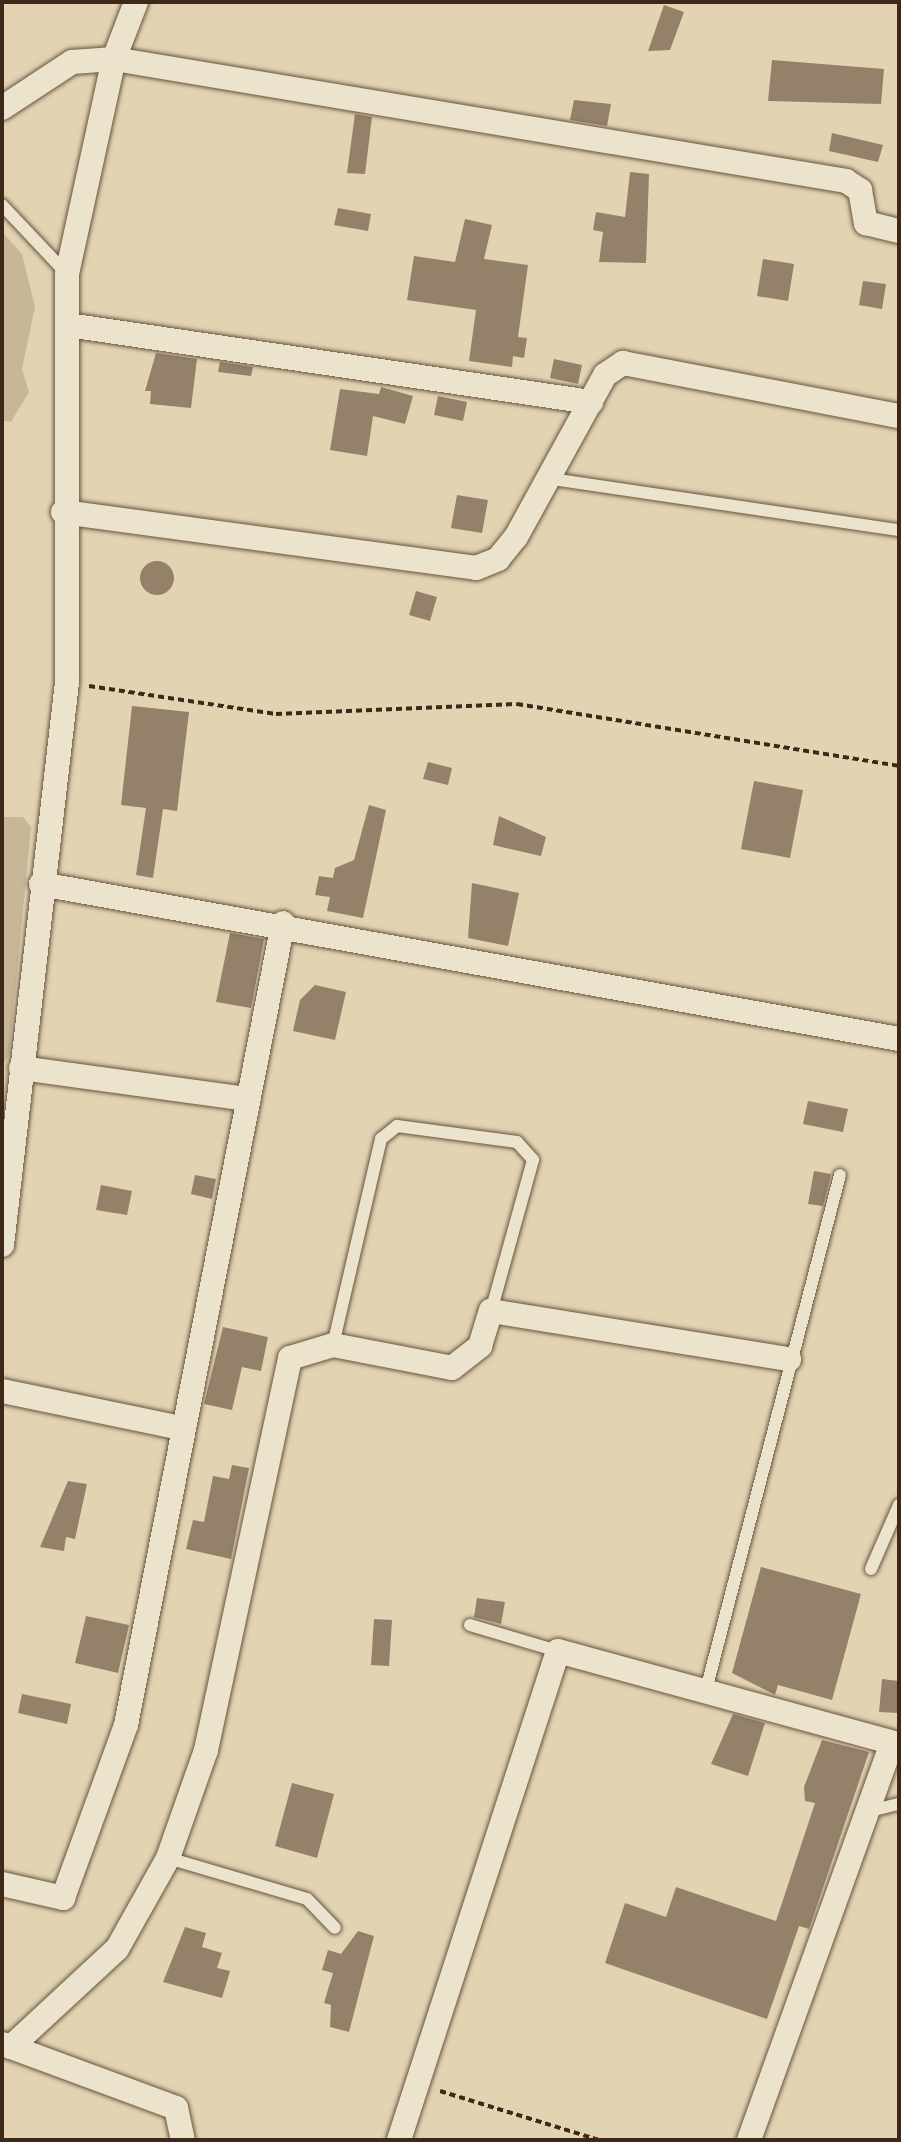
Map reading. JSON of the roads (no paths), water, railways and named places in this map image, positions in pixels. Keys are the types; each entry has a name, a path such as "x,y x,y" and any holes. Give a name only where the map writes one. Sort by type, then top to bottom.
{"street":[{"path":"2,1245 8,1140 21,1068 67,682 63,512 67,274 114,59 136,2"},
{"path":"2,108 72,62 114,59 846,181 860,190 866,223 899,231"},
{"path":"68,325 591,402"},
{"path":"63,512 476,568 498,559 516,537 552,479 605,375 637,362 899,416"},
{"path":"41,884 283,923 899,1039"},
{"path":"2,1884 63,1898 126,1725 181,1428 283,923"},
{"path":"21,1068 247,1099"},
{"path":"183,2140 176,2108 7,2045 117,1949 168,1858 206,1750 290,1358 333,1345 452,1368 480,1346 491,1311 789,1359"},
{"path":"2,1391 181,1428"},
{"path":"399,2140 415,2083 558,1651 895,1745 749,2140"}],"lane":[{"path":"2,205 67,274"},
{"path":"552,479 899,530"},
{"path":"333,1345 381,1139 397,1126 517,1142 533,1160 491,1311"},
{"path":"706,1690 789,1359 840,1175"},
{"path":"871,1569 899,1505"},
{"path":"470,1625 558,1651"},
{"path":"870,1811 899,1804"},
{"path":"168,1858 307,1899 335,1928"}]}
